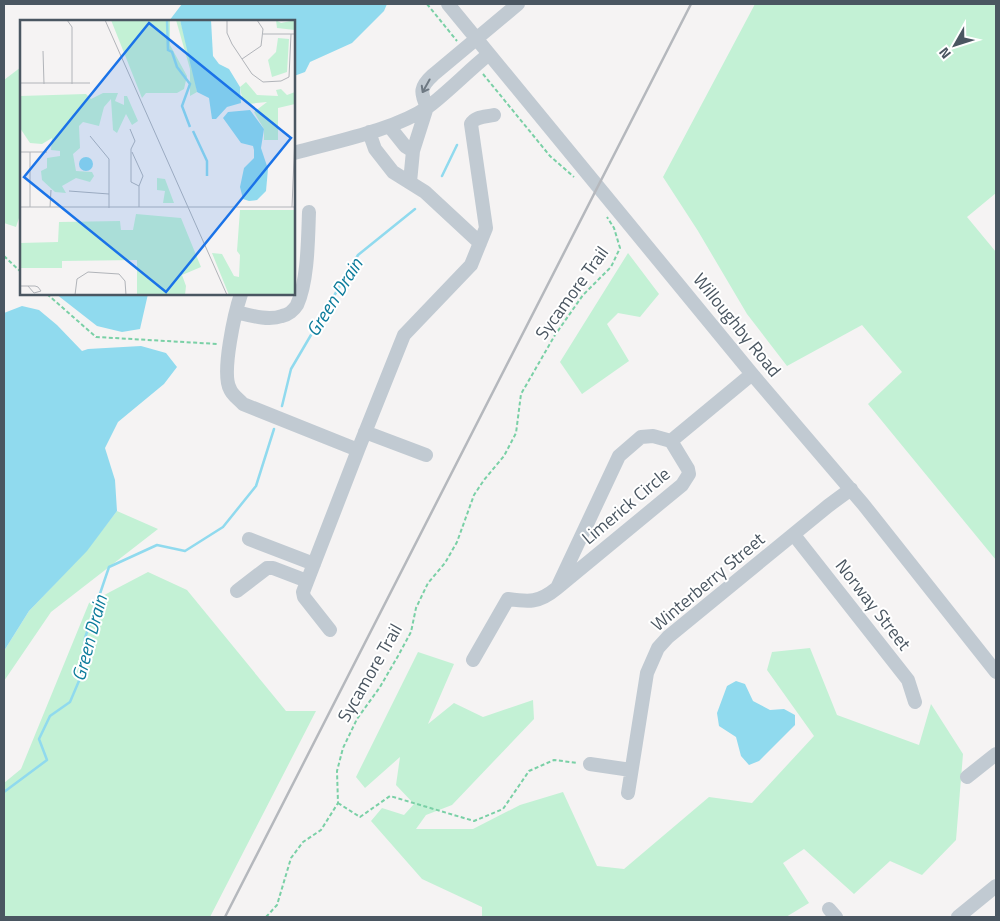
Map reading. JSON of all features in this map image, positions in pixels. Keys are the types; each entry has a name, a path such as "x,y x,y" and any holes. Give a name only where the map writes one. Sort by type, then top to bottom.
{"street":[{"name":"Willoughby Road","path":"448,4 752,374 851,489 996,672"},
{"path":"410,182 413,151 427,107 421,95 427,81 518,4"},
{"path":"295,153 390,126 427,107 489,54"},
{"path":"442,68 454,84"},
{"path":"330,630 304,597 303,592 404,335 471,264 480,243 486,228 472,124 473,120 477,118 494,115"},
{"path":"390,126 406,146 413,151"},
{"path":"368,132 375,149 393,172 425,192 480,243"},
{"path":"236,312 255,317 280,317 297,306 306,261 309,212"},
{"path":"241,295 230,345 226,378 230,390 243,404 358,450"},
{"name":"Limerick Circle","path":"670,441 752,374"},
{"path":"365,432 426,455"},
{"name":"Limerick Circle","path":"473,660 508,599 530,602 550,593 557,588 686,480 689,474 688,469 670,441 658,436 641,438 619,456 557,588"},
{"name":"Winterberry Street","path":"628,793 647,673 658,648 668,637 851,489"},
{"name":"Norway Street","path":"794,535 908,680 915,702"},
{"path":"249,539 314,564"},
{"path":"237,592 267,568 273,568 307,581"},
{"path":"967,777 996,754"},
{"path":"590,764 631,770"},
{"path":"958,917 996,886"}],"path":[{"path":"427,4 464,50"},
{"path":"476,65 550,156 576,178"},
{"name":"Sycamore Trail","path":"338,803 337,771 343,748 357,719 380,686 411,632 416,608 428,583 445,563 457,542 474,496 484,480 504,456 516,433 522,394 555,335 583,295 611,268 620,248 614,228 604,212"},
{"path":"4,256 20,271"},
{"path":"48,295 96,337 230,345"},
{"path":"266,917 277,905 291,858 302,842 321,830 338,803 360,817 390,796 474,821 503,809 529,771 554,760 590,764"}],"green space":[{"path":"755,4 996,4 996,193 967,217 996,252 996,560 868,404 902,372 862,325 787,366 747,314 698,231 663,177"},
{"path":"20,68 20,215 16,227 4,223 4,80"},
{"path":"628,253 659,294 640,317 618,313 607,324 629,361 582,394 560,362"},
{"path":"117,511 158,529 51,612 4,681 4,651 29,611 86,551"},
{"path":"148,572 187,590 286,711 316,711 210,917 4,917 4,783 21,769 89,603"},
{"path":"810,648 837,715 919,745 931,704 963,754 956,840 922,875 890,861 854,894 804,849 783,863 809,903 786,917 482,917 482,907 422,879 371,821 382,808 404,815 414,804 396,785 400,757 365,788 356,777 418,652 454,664 428,724 454,703 483,717 533,700 534,719 452,805 426,815 416,829 473,829 520,805 563,792 597,866 624,869 709,797 752,803 814,736 767,670 772,652"}],"water":[{"path":"182,4 387,4 384,11 352,43 310,62 305,72 295,76 295,20 170,20"},
{"path":"57,295 148,295 140,329 122,332 97,326"},
{"path":"22,306 39,310 57,325 82,351 141,346 166,353 177,367 164,384 118,422 105,448 115,480 117,511 87,551 29,611 4,651 4,313"},
{"path":"736,681 745,684 753,701 770,710 784,709 795,715 795,725 759,761 749,765 741,756 736,737 719,726 717,713 727,686"}],"waterway":[{"name":"Green Drain","path":"442,176 457,145"},
{"name":"Green Drain","path":"282,406 291,369 358,255 415,209"},
{"name":"Green Drain","path":"4,792 47,760 39,739 50,716 70,702 84,669 85,638 109,567 157,545 185,551 223,527 256,486 274,429"}],"railway":[{"path":"225,917 691,4"}]}
